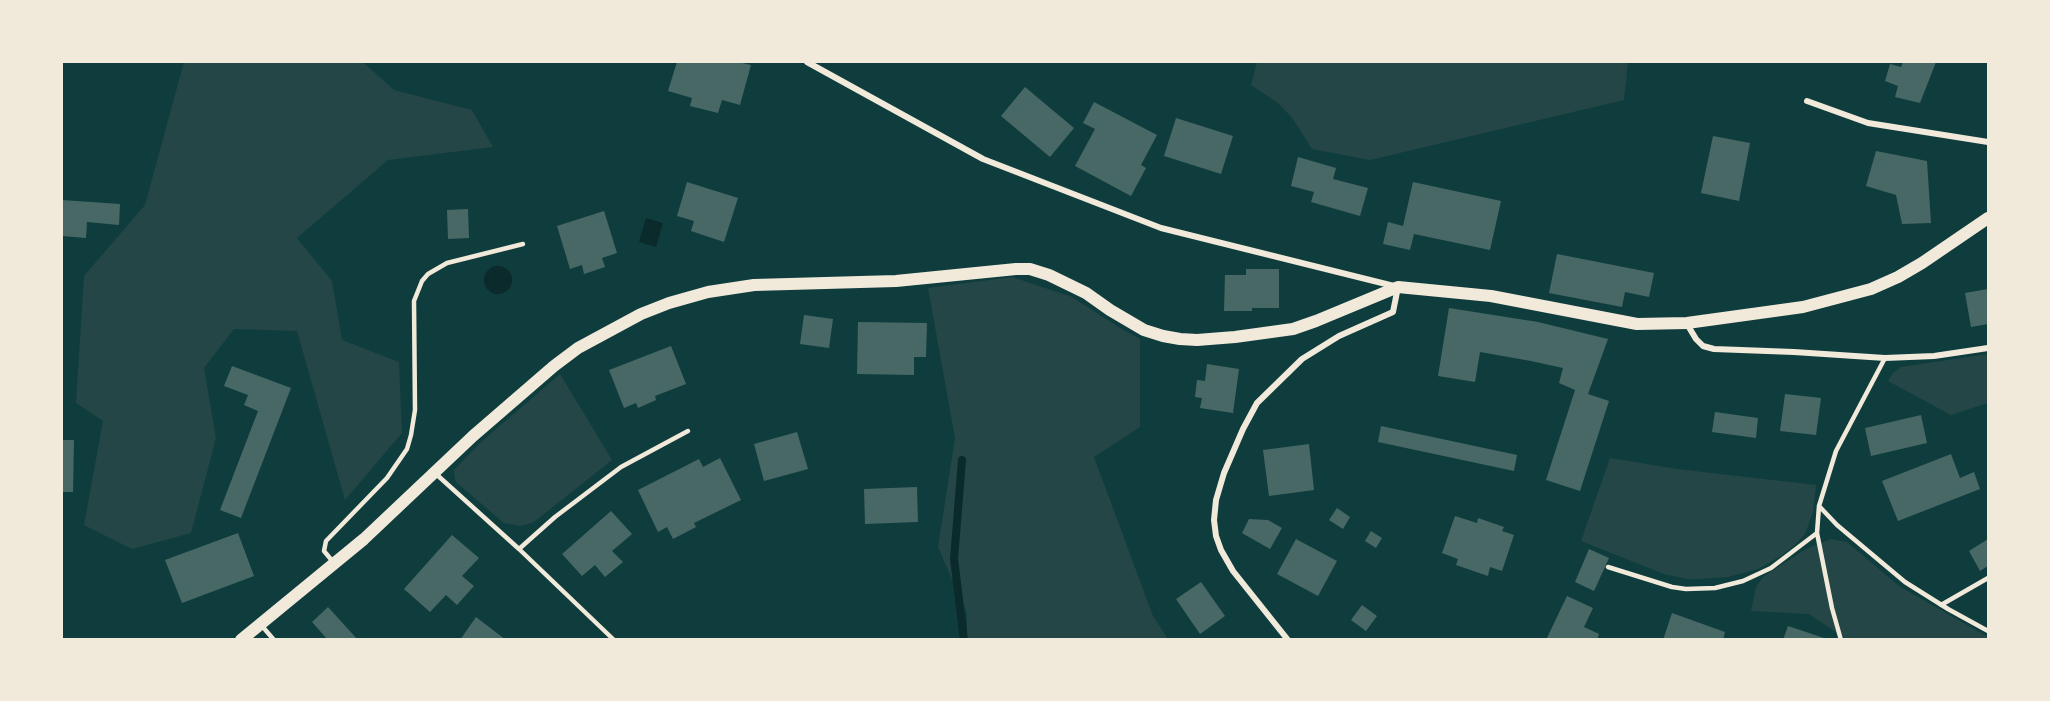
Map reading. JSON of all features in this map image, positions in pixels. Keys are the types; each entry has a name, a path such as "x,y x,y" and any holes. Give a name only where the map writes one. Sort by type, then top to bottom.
{"main road":[{"path":"241,639 334,564 508,404 578,348 641,314 669,303 733,288 773,284 896,281 1030,269 1077,288 1144,330 1163,336 1197,340 1266,334 1293,329 1398,287 1491,296 1637,324 1687,323 1803,307 1871,289 1922,263 1989,218"}],"street":[{"path":"807,62 983,159 1149,224 1398,287 1393,312 1339,336 1302,359 1257,403 1224,473 1216,500 1214,520 1221,550 1233,571 1288,639"},
{"path":"1808,101 1868,123 1989,142"},
{"path":"1687,323 1703,346 1714,349 1885,358 1934,356 1989,348"}],"lane":[{"path":"334,564 324,551 326,541 387,478 406,449 411,435 415,410 414,301 422,281 428,274 447,262 523,244"},
{"path":"1841,639 1832,608 1817,533 1819,506 1836,451 1885,358"},
{"path":"519,549 621,467 688,431"},
{"path":"434,473 614,639"},
{"path":"1819,506 1868,553 1905,582 1989,631"},
{"path":"1608,567 1686,590 1714,588 1743,581 1771,568 1817,533"},
{"path":"1941,605 1989,578"},
{"path":"260,623 274,639"}],"shaded area":[{"path":"184,62 363,62 394,90 472,110 493,147 388,160 297,238 332,281 342,340 399,362 402,433 345,500 297,331 234,329 204,368 216,438 191,533 132,549 84,525 103,421 76,403 84,276 145,205"},
{"path":"1257,62 1628,62 1624,100 1370,160 1312,149 1293,119 1278,103 1251,85"},
{"path":"646,218 663,223 656,247 639,242"},
{"path":"498,266 508,270 512,280 508,290 498,294 488,290 484,280 488,270"},
{"path":"1012,277 1072,297 1140,339 1140,427 1094,457 1153,616 1168,639 967,639 967,613 938,547 955,438 928,288"},
{"path":"1988,354 1988,403 1951,415 1888,381 1901,367"},
{"path":"560,374 612,460 534,522 520,526 504,523 457,483 454,470 480,443"},
{"path":"1610,458 1677,469 1816,485 1813,512 1805,534 1795,545 1758,569 1728,577 1699,579 1664,574 1581,541"},
{"path":"1831,539 1847,542 1899,586 1988,639 1846,639 1809,614 1751,611 1756,587 1763,577 1806,549"}],"building":[{"path":"677,62 738,62 751,65 740,105 722,100 718,113 690,106 692,98 668,91"},
{"path":"1903,62 1936,62 1920,103 1895,97 1898,86 1885,81 1890,64 1901,67"},
{"path":"1025,87 1074,128 1050,157 1001,116"},
{"path":"1094,102 1157,135 1141,165 1146,168 1131,196 1075,166 1095,129 1083,123"},
{"path":"1176,118 1233,136 1221,174 1164,156"},
{"path":"1713,136 1750,143 1739,201 1701,193"},
{"path":"1876,151 1927,161 1931,223 1902,224 1896,195 1866,186"},
{"path":"1298,157 1336,168 1333,179 1368,188 1360,216 1311,202 1314,192 1291,186"},
{"path":"687,182 738,198 724,242 691,231 694,221 677,216"},
{"path":"1413,182 1501,201 1490,250 1414,234 1410,250 1383,244 1388,222 1403,226"},
{"path":"62,200 120,204 119,225 87,222 86,238 62,236"},
{"path":"468,209 469,238 448,239 447,210"},
{"path":"604,211 617,253 602,258 605,267 584,274 582,265 570,269 557,226"},
{"path":"1557,254 1654,273 1649,297 1625,292 1622,307 1549,293"},
{"path":"1246,269 1279,269 1279,308 1224,311 1225,275 1246,275"},
{"path":"1988,289 1988,324 1971,327 1965,293"},
{"path":"1449,308 1538,322 1608,339 1588,394 1609,401 1580,491 1546,480 1575,390 1559,383 1563,368 1480,352 1475,382 1438,376"},
{"path":"804,315 833,319 829,348 800,344"},
{"path":"858,322 927,323 926,357 914,357 914,375 857,374"},
{"path":"671,346 686,384 655,396 656,400 638,408 636,403 624,408 609,370"},
{"path":"1207,364 1239,369 1233,413 1200,408 1202,398 1195,397 1197,380 1205,381"},
{"path":"232,366 291,388 241,518 220,510 258,411 244,405 248,395 224,386"},
{"path":"1785,394 1821,398 1816,435 1780,431"},
{"path":"1715,412 1758,418 1756,438 1712,432"},
{"path":"1921,415 1927,443 1871,456 1865,428"},
{"path":"1381,426 1517,455 1514,471 1378,442"},
{"path":"797,432 808,469 764,481 754,444"},
{"path":"62,440 74,440 73,492 62,492"},
{"path":"1309,444 1314,490 1269,496 1263,450"},
{"path":"1951,454 1960,478 1974,472 1980,489 1898,521 1882,481"},
{"path":"720,458 741,500 694,523 696,527 673,539 667,527 658,532 638,490 699,459 703,467"},
{"path":"917,487 918,522 865,524 864,489"},
{"path":"1337,508 1350,517 1343,529 1329,520"},
{"path":"611,511 632,534 612,551 623,562 605,577 595,565 582,576 562,554"},
{"path":"1455,516 1477,523 1478,518 1504,527 1502,531 1514,535 1502,571 1490,567 1488,576 1456,565 1458,559 1442,553"},
{"path":"1249,519 1268,520 1282,528 1270,549 1242,533"},
{"path":"1371,531 1382,538 1376,548 1365,541"},
{"path":"238,533 254,576 182,603 165,560"},
{"path":"452,535 479,558 462,576 474,586 457,605 446,595 430,612 404,589"},
{"path":"1296,539 1337,561 1318,596 1277,574"},
{"path":"1988,539 1988,566 1980,571 1969,551"},
{"path":"1589,549 1609,558 1594,591 1575,582"},
{"path":"1201,582 1225,616 1200,634 1176,599"},
{"path":"1567,596 1593,608 1584,627 1599,634 1597,640 1546,640"},
{"path":"1362,605 1377,616 1366,631 1351,620"},
{"path":"328,607 358,640 328,640 312,622"},
{"path":"1672,613 1725,632 1723,640 1663,640"},
{"path":"476,617 506,640 460,640"},
{"path":"1788,626 1827,639 1783,640"}],"waterway":[{"path":"962,460 954,559 964,640"}]}
